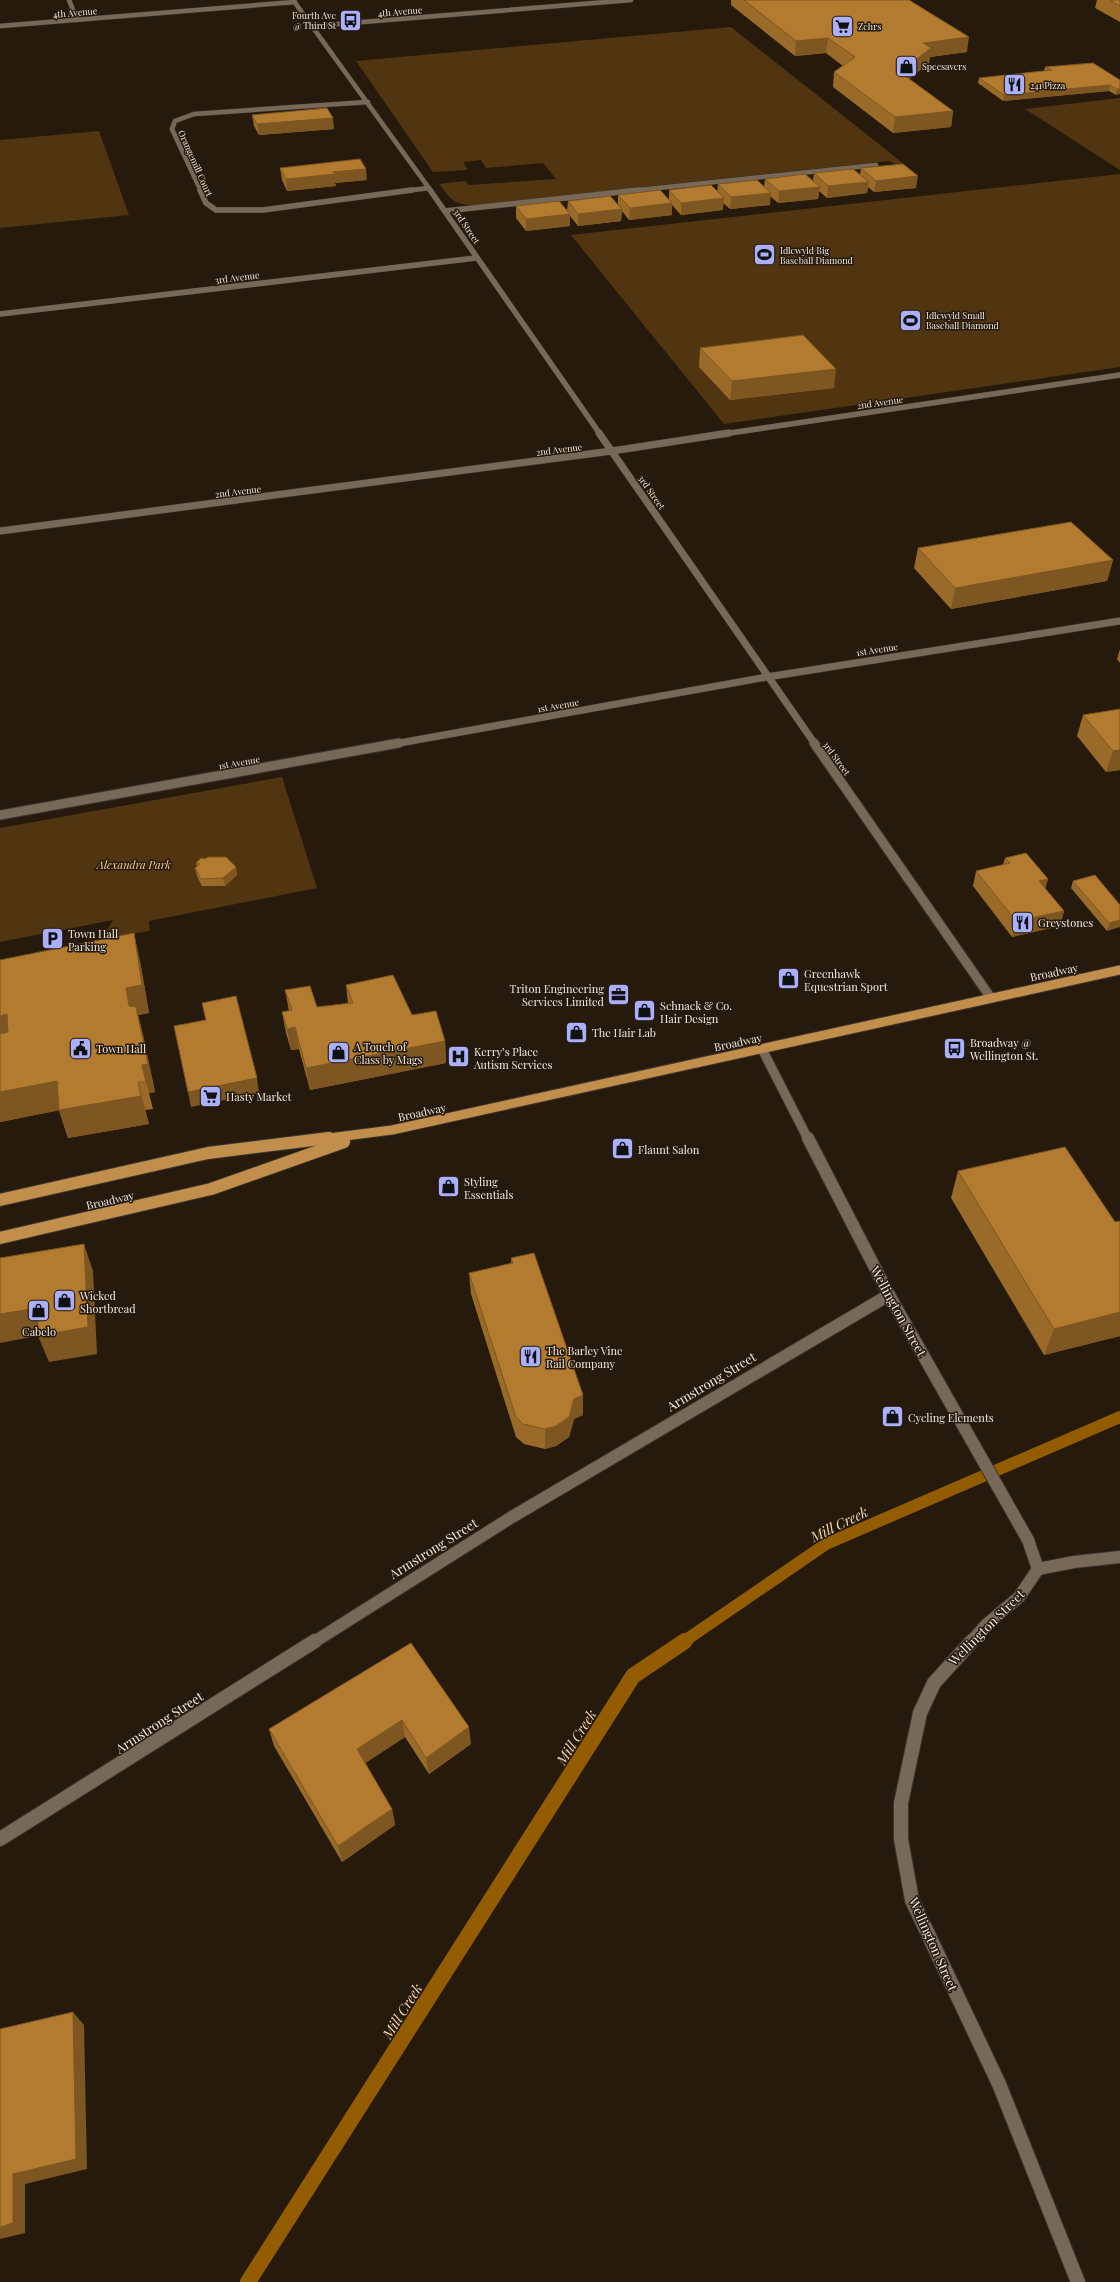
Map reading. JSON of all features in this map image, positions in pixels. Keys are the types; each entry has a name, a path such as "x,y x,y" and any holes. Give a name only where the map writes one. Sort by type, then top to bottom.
{"main road":[{"name":"Broadway","path":"0,1200 208,1154 361,1136 1120,970"},
{"name":"Broadway","path":"0,1238 210,1189 361,1136"}],"street":[{"path":"69,0 77,20"},
{"name":"4th Avenue","path":"314,26 631,0"},
{"name":"4th Avenue","path":"0,26 294,1"},
{"name":"3rd Street","path":"294,1 314,26 345,72 429,188 767,677 870,820 991,998"},
{"name":"Orangemill Court","path":"368,102 194,114 176,121 172,129 206,203 216,210 263,210 429,188"},
{"path":"445,211 876,165"},
{"name":"3rd Avenue","path":"0,314 476,258"},
{"name":"2nd Avenue","path":"0,531 612,451 1120,375"},
{"name":"1st Avenue","path":"0,815 767,677 1120,621"},
{"name":"Wellington Street","path":"762,1049 890,1295 1028,1540 1038,1570 1019,1596 987,1624 934,1683 920,1713 911,1750 901,1803 901,1839 912,1900 999,2084 1078,2282"},
{"name":"Armstrong Street","path":"0,1839 512,1516 890,1295"},
{"path":"1038,1570 1074,1562 1120,1557"}],"green space":[{"path":"731,27 909,168 908,170 889,161 476,205 463,204 454,201 439,184 465,181 469,185 556,179 543,163 486,168 481,160 463,162 468,170 433,172 356,61"},
{"path":"1120,98 1120,170 1025,109"},
{"path":"99,131 129,215 0,228 0,140"},
{"path":"1120,174 1120,367 724,424 571,235"},
{"name":"Alexandra Park","path":"282,777 317,888 149,921 150,931 102,938 113,920 0,942 0,828"}],"building":[{"path":"744,0 909,0 969,37 923,43 931,48 900,72 953,111 895,117 834,72 855,57 828,38 796,41"},
{"path":"1110,0 1120,0 1120,6"},
{"path":"1093,63 1120,80 1120,89 1110,85 1004,95 979,78 1052,70 1045,67"},
{"path":"327,108 333,118 257,124 252,115"},
{"path":"360,159 366,169 333,172 335,174 286,179 280,168"},
{"path":"903,164 918,176 876,181 861,168"},
{"path":"853,169 869,182 828,186 814,173"},
{"path":"805,174 820,187 779,191 765,179"},
{"path":"757,180 771,193 731,197 718,184"},
{"path":"711,185 724,198 681,203 669,190"},
{"path":"660,190 672,203 630,208 618,195"},
{"path":"610,196 622,209 578,214 568,201"},
{"path":"559,201 570,214 526,219 516,206"},
{"path":"803,335 836,369 732,381 700,348"},
{"path":"1071,522 1113,560 955,588 918,548"},
{"path":"1120,709 1120,750 1113,751 1083,715"},
{"path":"1026,853 1048,879 1039,881 1064,911 1016,921 976,871 1010,863 1005,858"},
{"path":"208,857 226,857 236,867 223,878 201,879 195,868 200,864 196,863 201,858 205,859"},
{"path":"1095,875 1120,905 1120,920 1109,923 1073,881"},
{"name":"Town Hall","path":"134,933 142,985 126,988 129,1006 136,1007 148,1064 142,1065 146,1082 138,1082 141,1096 59,1110 57,1081 0,1092 0,1034 8,1032 7,1014 0,1016 0,960"},
{"path":"393,975 412,1015 436,1011 445,1041 306,1068 295,1027 287,1029 282,1012 292,1010 285,990 310,986 317,1007 353,1003 346,985"},
{"path":"236,996 257,1078 188,1092 174,1026 206,1020 202,1003"},
{"path":"1065,1147 1115,1222 1120,1221 1120,1312 1054,1329 958,1171"},
{"path":"84,1244 88,1327 38,1336 38,1308 0,1314 0,1258"},
{"path":"534,1253 583,1395 574,1399 569,1417 556,1426 545,1429 523,1424 516,1417 469,1273 513,1263 511,1258"},
{"path":"411,1643 469,1727 426,1758 402,1720 357,1749 392,1809 338,1846 269,1729"},
{"path":"73,2012 76,2159 13,2174 13,2223 0,2227 0,2029"}],"waterway":[{"name":"Mill Creek","path":"683,1642 826,1544 1120,1417"},
{"name":"Mill Creek","path":"248,2282 633,1676 685,1641"}],"place":[{"name":"Fourth Ave @ Third St","path":"351,20"},
{"name":"Zehrs","path":"842,26"},
{"name":"Specsavers","path":"906,66"},
{"name":"241 Pizza","path":"1015,85"},
{"name":"Idlewyld Big Baseball Diamond","path":"764,255"},
{"name":"Idlewyld Small Baseball Diamond","path":"911,320"},
{"name":"Greystones","path":"1022,922"},
{"name":"Town Hall Parking","path":"53,939"},
{"name":"Greenhawk Equestrian Sport","path":"788,979"},
{"name":"Triton Engineering Services Limited","path":"619,994"},
{"name":"Schnack & Co. Hair Design","path":"644,1011"},
{"name":"The Hair Lab","path":"576,1032"},
{"name":"Town Hall","path":"81,1048"},
{"name":"Broadway @ Wellington St.","path":"955,1048"},
{"name":"A Touch of Class by Mags","path":"338,1052"},
{"name":"Kerry’s Place Autism Services","path":"458,1057"},
{"name":"Hasty Market","path":"210,1096"},
{"name":"Flaunt Salon","path":"623,1149"},
{"name":"Styling Essentials","path":"449,1187"},
{"name":"Wicked Shortbread","path":"64,1301"},
{"name":"Cabelo","path":"39,1311"},
{"name":"The Barley Vine Rail Company","path":"531,1356"},
{"name":"Cycling Elements","path":"893,1417"}]}
